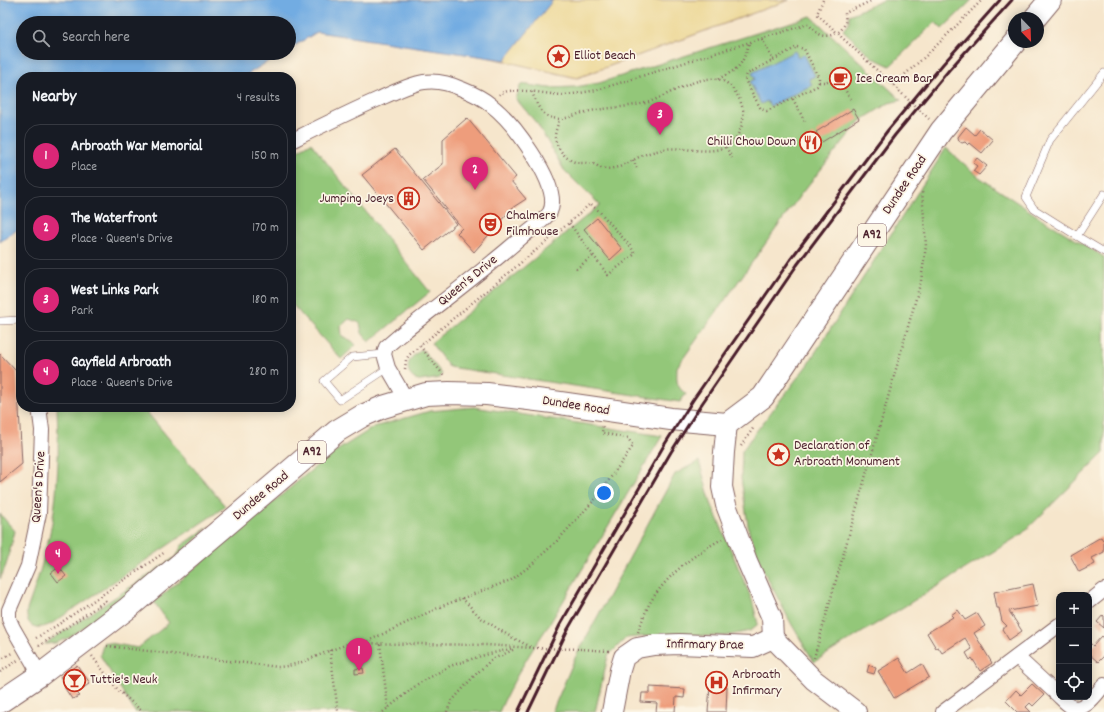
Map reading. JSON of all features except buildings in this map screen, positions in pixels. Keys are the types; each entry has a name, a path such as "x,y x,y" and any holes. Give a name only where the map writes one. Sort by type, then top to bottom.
{"main road":[{"path":"1040,12 1050,0"},
{"name":"Dundee Road","path":"0,702 40,675 146,592 338,431 362,416 376,410 426,394 487,394 690,422 728,424 763,397 941,131 1010,48"},
{"path":"728,424 724,452 722,487 726,505 747,561 772,618 773,638 814,680 854,712"},
{"name":"Infirmary Brae","path":"631,653 654,645 679,644 753,647 773,638"},
{"path":"612,712 620,670 631,653"}],"street":[{"name":"Queen's Drive","path":"296,138 349,112 399,90 424,82 440,82 455,86 473,94 491,104 504,116 521,137 538,163 549,186 552,204 550,212 545,218 400,335 386,348 384,354"},
{"path":"384,354 388,368 402,392 404,400"},
{"name":"Queen's Drive","path":"40,412 42,430 40,513 28,566 10,610 9,619 40,675"},
{"path":"1092,600 1104,590"},
{"path":"944,712 1056,627"},
{"path":"1017,657 1056,694"},
{"path":"1092,698 1104,685"},
{"path":"1063,700 1072,707 1078,708 1085,705 1090,700"}],"lane":[{"path":"1104,73 1050,140 1026,197 1034,209 1104,252"},
{"path":"1077,236 1104,194"},
{"path":"0,321 16,320"},
{"path":"384,354 352,357 324,380 340,400 388,368"}],"path":[{"path":"823,0 817,14 941,131"},
{"path":"491,104 502,92 515,90 563,95 597,90 808,24 817,33 830,36 842,29 845,20 845,13 873,0"},
{"path":"893,85 928,54 982,0"},
{"path":"762,39 773,60"},
{"path":"532,92 540,110 545,114 559,120 600,109 633,106 696,82 718,79 735,70 743,62 749,43"},
{"path":"797,47 804,49 819,78 819,82 817,86 767,111 760,109 745,80 747,74 773,60 797,47"},
{"path":"837,70 843,70 848,74 849,83 844,88 836,87 831,83 832,74 837,70"},
{"path":"559,120 555,139 559,148 564,154 574,162 591,163 601,168 608,169 620,166 647,153 665,149 684,148 701,151 715,150 726,147 734,141 743,122 743,110 738,96 729,85 718,79"},
{"path":"819,82 831,80"},
{"path":"844,88 852,101"},
{"path":"793,99 805,122"},
{"path":"726,147 732,158"},
{"path":"633,160 637,168"},
{"path":"809,675 922,281 926,246 922,184"},
{"path":"405,372 406,360 409,355 590,204 599,211 631,247 635,254 608,275 568,223"},
{"path":"576,269 593,256"},
{"path":"420,346 444,375 449,393"},
{"path":"364,644 442,606 511,580 530,566 557,541 597,497 633,446 628,438 602,433 605,410"},
{"path":"82,643 278,667 289,666 308,660 330,650 350,644 487,645 607,650 631,653 637,632 657,591 680,567 714,543 736,531"},
{"path":"36,638 166,552"},
{"path":"462,598 481,618 511,638 534,648"},
{"path":"82,643 118,690 143,712"},
{"path":"380,644 388,708"},
{"path":"382,712 418,684 450,666 481,656 519,647"},
{"path":"447,712 451,702 474,676 491,660 519,647"},
{"path":"330,650 338,712"},
{"path":"0,660 12,653"},
{"path":"0,672 16,662"}],"green space":[{"path":"884,0 972,0 942,29 935,22 890,66 873,58 843,30 849,23 849,15"},
{"path":"811,16 901,100 889,103 860,121 801,194 677,367 678,385 686,394 680,402 449,367 431,343 600,205 564,170 538,125 516,99 521,84 549,88 575,87 599,83"},
{"path":"311,143 430,292 369,342 362,333 360,323 349,319 341,326 342,336 352,341 356,345 341,359 296,309 296,152"},
{"path":"946,148 979,177 1039,217 1104,257 1104,453 1022,534 814,662 792,625 761,566 749,532 741,478 742,451 808,364"},
{"path":"422,349 442,374 440,378 418,380 414,379 409,372 409,361"},
{"path":"474,407 662,436 549,625 522,667 499,712 135,712 100,655 104,642 138,648 169,623 154,602 327,457 374,427 430,411"},
{"path":"57,412 147,412 225,506 51,624 37,627 30,624 27,616 27,610 43,562 54,513 58,462"},
{"path":"699,461 711,503 752,600 758,624 750,631 726,636 648,636 626,638 608,656 595,712 552,712 575,658 675,474"},
{"path":"0,514 15,531 6,565 0,579"},
{"path":"210,526 169,564 119,604 70,637 56,643 45,644 174,558 179,552 181,546"}],"sand":[{"name":"Elliot Beach","path":"379,0 789,0 577,78 387,34"}],"water":[{"path":"0,0 553,0 505,60 317,32 296,45 296,16 16,16 16,60 271,60 251,72 16,72 16,231 0,242"},
{"path":"795,51 798,57 804,54 815,76 809,79 812,85 770,106 767,101 761,104 750,82 755,79 752,73"}],"railway":[{"path":"518,712 560,625 663,447 693,400 790,260 888,130 943,64 1000,0"},
{"path":"528,712 568,629 671,452 701,405 797,265 895,135 949,70 1012,0"}],"place":[{"name":"Elliot Beach","path":"559,56"},
{"name":"Ice Cream Bar","path":"840,79"},
{"name":"West Links Park","path":"660,135"},
{"name":"Chilli Chow Down","path":"811,142"},
{"name":"The Waterfront","path":"475,190"},
{"name":"Jumping Joeys","path":"409,199"},
{"name":"Chalmers Filmhouse","path":"491,224"},
{"name":"Declaration of Arbroath Monument","path":"778,454"},
{"name":"Gayfield Arbroath","path":"58,574"},
{"name":"Arbroath War Memorial","path":"359,671"},
{"name":"Tuttie's Neuk","path":"75,680"},
{"name":"Arbroath Infirmary","path":"716,683"}]}
